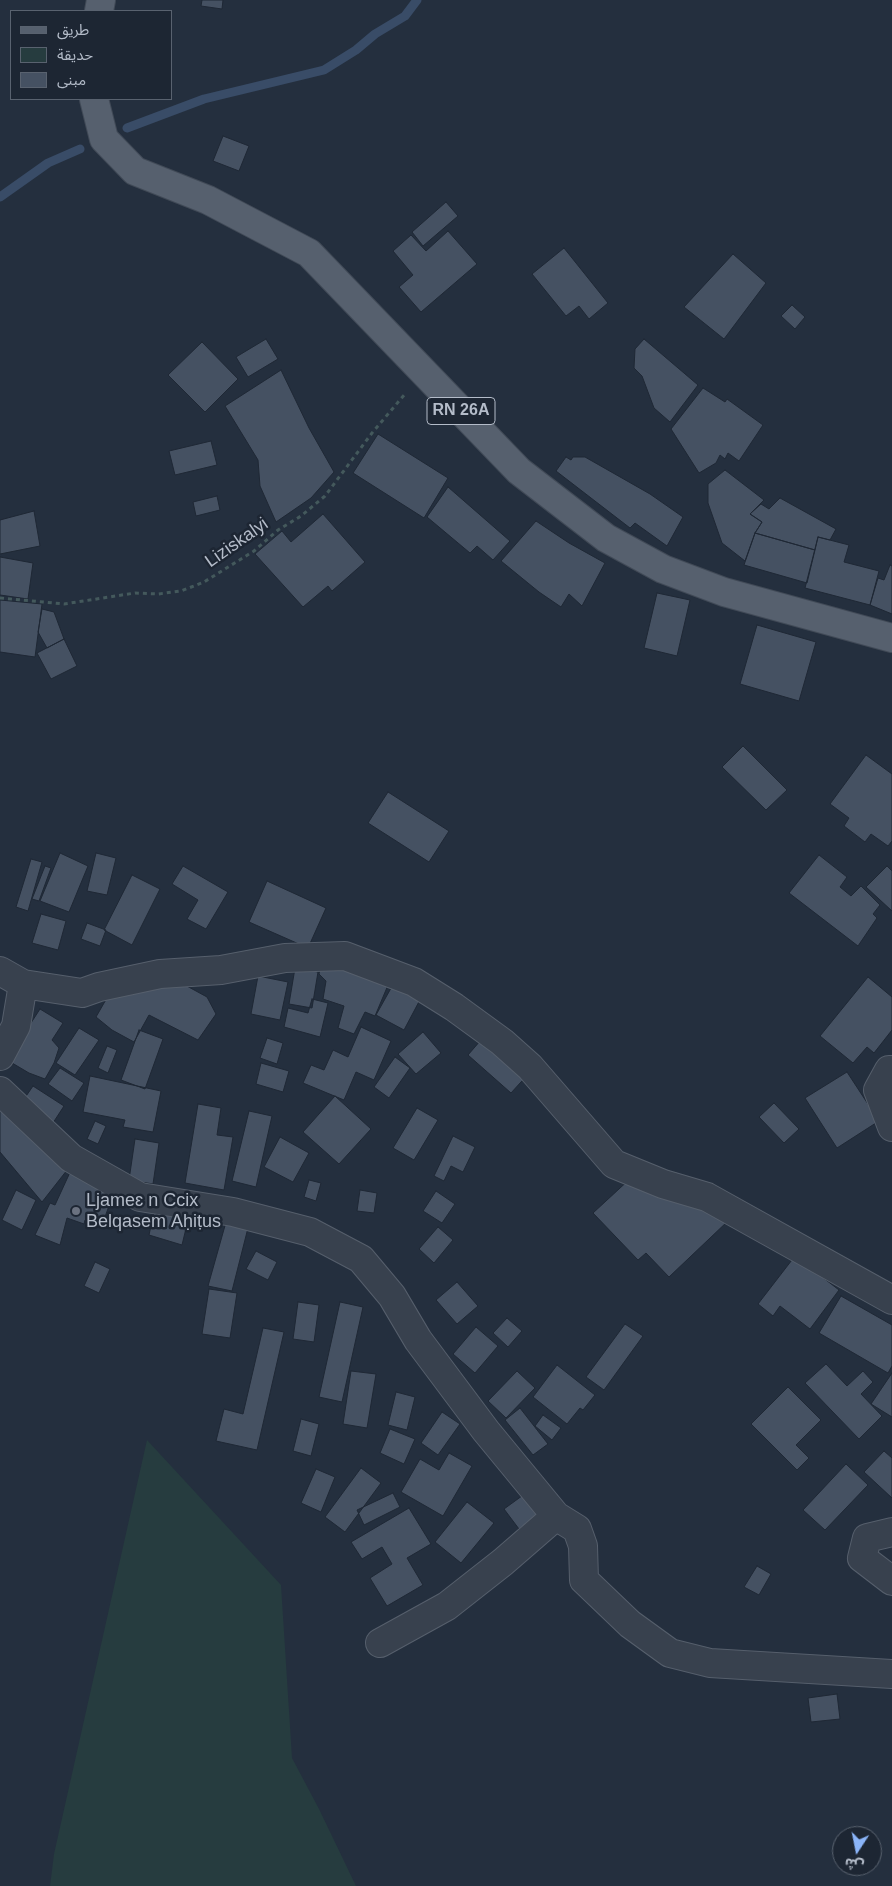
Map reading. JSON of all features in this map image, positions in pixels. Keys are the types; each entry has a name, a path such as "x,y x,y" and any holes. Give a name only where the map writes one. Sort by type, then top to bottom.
{"main road":[{"name":"RN 26A","path":"94,100 104,139 135,171 208,200 310,253 518,471 606,538 663,569 724,592 886,639"}],"street":[{"path":"0,971 24,984 82,993 99,987 160,974 221,970 285,958 345,956 414,982 454,1007 502,1042 530,1067 614,1164 663,1184 707,1197 892,1300"},
{"path":"0,1056 16,1026 24,984"},
{"path":"892,1070 889,1070 878,1090 892,1127"},
{"path":"0,1091 71,1158 140,1197 233,1212 310,1232 361,1260 392,1296 418,1340 486,1432 556,1516 577,1529 583,1546 584,1580 630,1624 670,1653 710,1663 892,1674"},
{"path":"380,1643 447,1606 503,1562 556,1516"},
{"path":"892,1532 867,1538 862,1558 892,1582"}],"path":[{"name":"Liziskalyi","path":"0,598 64,604 135,593 158,594 180,591 204,582 254,551 278,530 301,516 326,496 372,433 404,394 425,374"}],"green space":[{"path":"147,1440 281,1585 292,1758 356,1886 50,1886 54,1854"}],"building":[{"path":"202,0 223,0 222,9 201,6"},
{"path":"223,136 249,146 239,171 213,161"},
{"path":"446,202 458,216 423,246 412,232"},
{"path":"448,231 477,264 421,312 399,287 413,275 393,251 411,235 426,251"},
{"path":"564,248 608,303 589,319 579,306 566,316 532,274"},
{"path":"733,254 766,283 724,339 684,307"},
{"path":"792,305 805,317 795,329 781,316"},
{"path":"266,339 278,359 248,377 236,357"},
{"path":"644,339 698,385 670,422 654,408 642,376 634,368 635,349"},
{"path":"202,342 238,379 205,412 168,375"},
{"path":"281,370 309,428 334,472 311,498 276,522 260,486 258,460 225,406"},
{"path":"703,388 725,402 727,399 763,425 739,461 728,453 725,459 720,455 716,463 699,473 671,429"},
{"path":"378,434 448,478 424,518 353,473"},
{"path":"211,441 217,465 175,475 169,451"},
{"path":"566,457 571,460 573,457 585,457 650,494 683,517 667,546 635,523 630,528 556,471"},
{"path":"725,470 764,500 750,514 762,522 755,533 745,561 722,543 708,503 708,484"},
{"path":"448,487 510,541 493,560 477,546 470,553 427,517"},
{"path":"217,496 220,510 196,516 193,502"},
{"path":"780,498 836,529 830,540 818,537 815,550 755,533 762,522 750,514 761,504 769,509"},
{"path":"34,511 40,546 0,554 0,520"},
{"path":"323,514 365,562 332,591 328,586 303,607 255,554 282,531 291,542"},
{"path":"536,521 569,543 605,563 582,606 569,594 561,607 501,561"},
{"path":"755,533 815,550 807,583 744,565"},
{"path":"818,537 849,545 844,562 879,571 870,605 805,588"},
{"path":"0,557 33,563 28,599 0,595"},
{"path":"890,565 892,566 892,614 870,605 878,578 884,580"},
{"path":"657,593 690,600 677,656 644,648"},
{"path":"0,600 42,604 35,657 0,652"},
{"path":"42,609 54,612 64,639 47,648 38,632"},
{"path":"757,625 816,642 799,701 740,684"},
{"path":"64,639 77,666 51,679 37,653"},
{"path":"743,746 787,790 766,810 722,767"},
{"path":"866,755 892,774 892,841 888,846 871,834 865,842 844,826 849,818 830,804"},
{"path":"388,792 449,831 429,862 368,823"},
{"path":"60,853 88,866 69,912 40,901"},
{"path":"96,853 116,858 107,895 87,891"},
{"path":"819,855 847,877 840,887 851,896 861,886 880,905 873,914 877,918 858,946 789,893"},
{"path":"31,859 42,862 28,911 16,907"},
{"path":"45,866 51,868 39,901 32,899"},
{"path":"183,866 228,892 206,929 187,919 198,900 172,884"},
{"path":"887,866 892,871 892,911 866,887"},
{"path":"132,875 160,889 132,945 104,930"},
{"path":"267,881 326,908 308,948 249,922"},
{"path":"41,914 66,921 58,950 32,943"},
{"path":"87,923 106,930 100,946 81,939"},
{"path":"322,959 391,978 375,1016 365,1012 354,1034 338,1028 344,1006 323,999 326,981 319,974"},
{"path":"295,968 318,972 312,1008 289,1004"},
{"path":"258,976 288,982 280,1020 251,1014"},
{"path":"868,977 892,997 892,1030 874,1053 867,1047 853,1063 820,1036"},
{"path":"395,981 422,996 404,1030 376,1015"},
{"path":"185,985 207,997 216,1014 198,1040 149,1015 134,1042 112,1030 96,1017 112,989"},
{"path":"312,999 328,1003 320,1037 284,1027 288,1008 308,1013"},
{"path":"40,1009 63,1023 52,1040 59,1048 54,1063 45,1079 29,1073 7,1060"},
{"path":"361,1027 391,1041 374,1080 356,1072 344,1100 303,1083 311,1065 324,1070 333,1050 348,1057"},
{"path":"79,1028 99,1040 75,1075 56,1063"},
{"path":"139,1030 163,1039 145,1089 121,1080"},
{"path":"423,1032 441,1053 416,1074 398,1054"},
{"path":"487,1033 531,1071 511,1093 468,1055"},
{"path":"267,1038 283,1043 277,1064 260,1058"},
{"path":"107,1046 117,1050 108,1073 98,1068"},
{"path":"395,1057 410,1068 389,1098 374,1087"},
{"path":"261,1063 289,1071 283,1092 256,1084"},
{"path":"60,1068 84,1083 72,1101 48,1084"},
{"path":"847,1072 879,1121 837,1148 805,1098"},
{"path":"90,1076 161,1091 153,1132 123,1127 125,1120 83,1112"},
{"path":"33,1086 64,1106 51,1126 20,1105"},
{"path":"335,1096 371,1129 339,1164 303,1132"},
{"path":"774,1103 799,1129 784,1143 759,1117"},
{"path":"198,1104 221,1108 217,1135 233,1137 224,1190 185,1183"},
{"path":"5,1105 71,1165 42,1202 0,1152 0,1111"},
{"path":"417,1108 438,1120 414,1160 393,1148"},
{"path":"249,1111 272,1116 256,1187 232,1181"},
{"path":"95,1121 106,1126 98,1144 87,1139"},
{"path":"453,1136 475,1147 463,1172 451,1166 444,1181 434,1176"},
{"path":"280,1137 309,1153 293,1182 264,1167"},
{"path":"135,1139 159,1143 153,1184 129,1180"},
{"name":"Ljameɛ n Ccix Belqasem Aḥiṭus","path":"72,1168 116,1187 102,1225 85,1220 84,1224 67,1218 60,1245 35,1235 50,1203 55,1205"},
{"path":"632,1177 729,1220 669,1277 646,1253 638,1260 593,1213"},
{"path":"309,1180 321,1183 316,1201 304,1197"},
{"path":"16,1190 36,1200 22,1230 2,1220"},
{"path":"360,1190 377,1193 374,1213 357,1211"},
{"path":"436,1191 455,1204 442,1223 423,1211"},
{"path":"155,1207 189,1216 182,1245 149,1235"},
{"path":"228,1215 250,1220 232,1291 208,1286"},
{"path":"438,1227 453,1240 434,1263 419,1249"},
{"path":"256,1251 277,1262 268,1280 246,1269"},
{"path":"795,1256 839,1290 810,1329 780,1306 773,1316 758,1304"},
{"path":"95,1262 110,1269 99,1293 84,1286"},
{"path":"457,1282 478,1306 457,1324 436,1300"},
{"path":"209,1289 237,1293 230,1338 202,1334"},
{"path":"841,1296 892,1325 892,1366 888,1373 819,1333"},
{"path":"298,1302 319,1305 314,1342 293,1339"},
{"path":"340,1302 363,1307 342,1402 319,1397"},
{"path":"507,1318 522,1331 508,1347 493,1333"},
{"path":"625,1324 643,1336 604,1390 586,1377"},
{"path":"476,1327 498,1346 475,1373 453,1354"},
{"path":"263,1328 284,1332 257,1450 216,1441 224,1409 243,1414"},
{"path":"826,1364 847,1386 863,1371 873,1382 861,1394 882,1416 859,1439 805,1383"},
{"path":"557,1365 595,1395 583,1410 580,1408 567,1424 533,1397"},
{"path":"351,1371 376,1374 367,1428 343,1424"},
{"path":"517,1371 535,1388 506,1418 488,1401"},
{"path":"892,1373 892,1417 871,1404"},
{"path":"788,1387 821,1420 796,1445 809,1458 797,1470 751,1424"},
{"path":"396,1392 415,1397 407,1430 388,1425"},
{"path":"520,1408 548,1444 533,1455 505,1420"},
{"path":"442,1412 460,1424 438,1455 421,1443"},
{"path":"543,1415 561,1428 552,1440 535,1426"},
{"path":"301,1419 319,1424 311,1456 293,1451"},
{"path":"390,1429 415,1439 404,1464 380,1453"},
{"path":"884,1451 892,1458 892,1498 864,1472"},
{"path":"449,1453 472,1466 443,1516 401,1492 420,1459 439,1470"},
{"path":"846,1464 868,1485 825,1530 803,1510"},
{"path":"361,1468 381,1483 345,1532 325,1517"},
{"path":"316,1469 335,1477 321,1512 301,1503"},
{"path":"393,1493 400,1507 364,1525 357,1510"},
{"path":"526,1493 541,1513 519,1529 504,1509"},
{"path":"467,1502 494,1523 461,1563 435,1542"},
{"path":"409,1508 431,1544 407,1558 423,1585 387,1606 370,1578 392,1564 382,1547 362,1559 351,1542"},
{"path":"757,1566 771,1574 759,1595 744,1587"},
{"path":"837,1694 840,1719 811,1722 808,1698"}],"waterway":[{"path":"127,128 204,99 324,70 356,50 375,34 405,16 417,0"},
{"path":"0,197 48,163 80,149"}],"place":[{"name":"Ljameɛ n Ccix Belqasem Aḥiṭus","path":"76,1211"}]}
